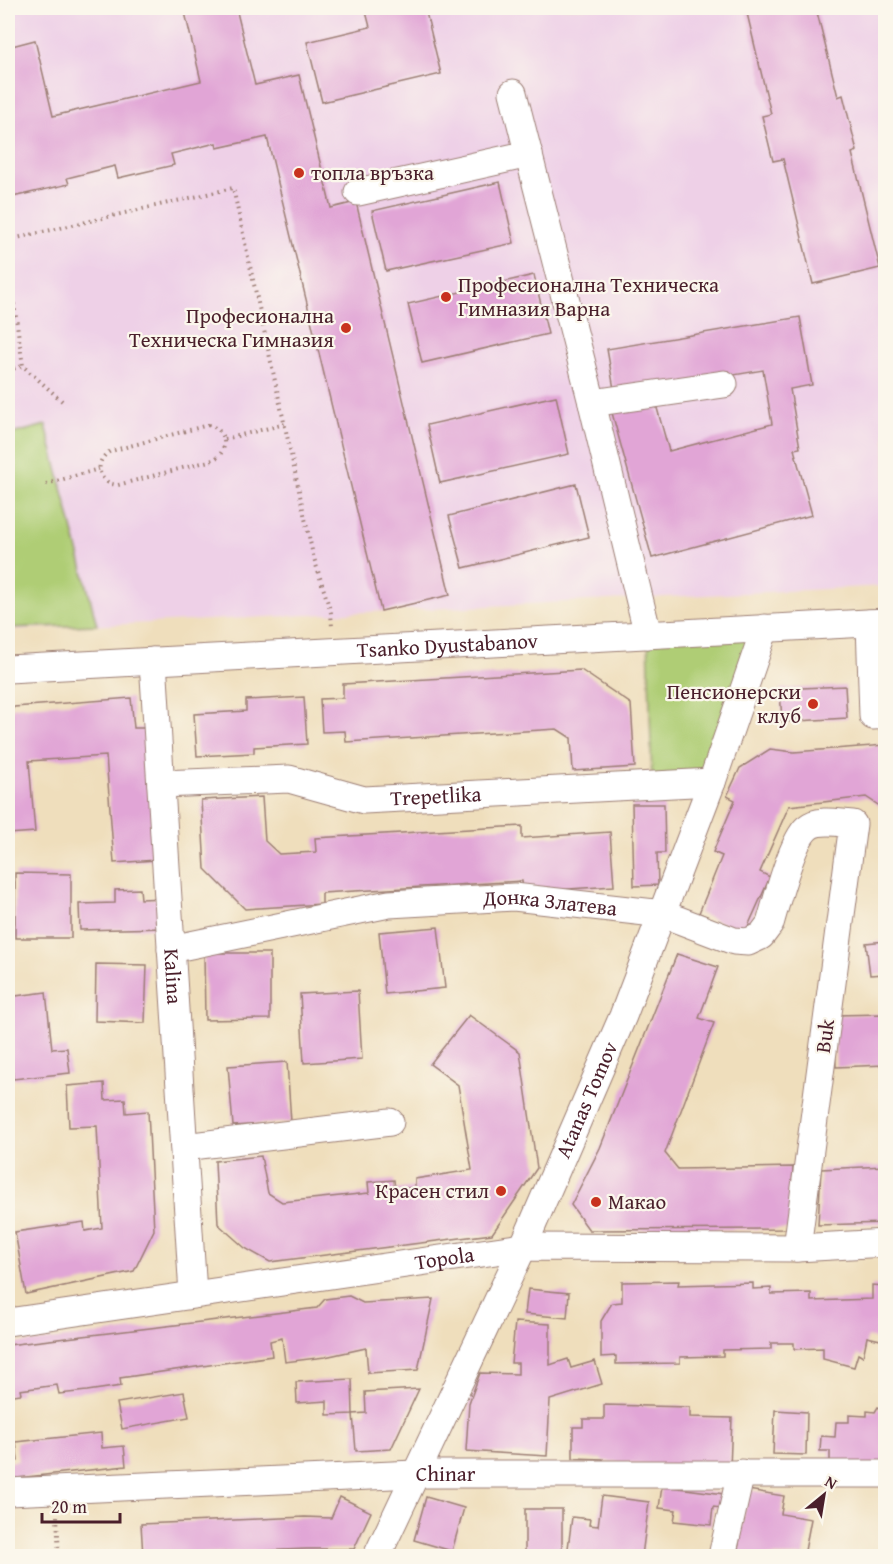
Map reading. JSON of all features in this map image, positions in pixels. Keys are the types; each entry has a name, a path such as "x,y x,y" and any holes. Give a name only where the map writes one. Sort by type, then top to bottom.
{"street":[{"path":"513,93 648,635"},
{"path":"358,192 529,154"},
{"path":"592,403 724,384"},
{"path":"878,623 873,716 885,716"},
{"name":"Tsanko Dyustabanov","path":"8,669 878,623"},
{"name":"Atanas Tomov","path":"377,1557 523,1247 618,1027 712,782 765,628"},
{"name":"Kalina","path":"153,661 193,1294"},
{"name":"Trepetlika","path":"161,784 289,779 364,800 712,782"},
{"name":"Донка Златева","path":"171,949 388,904 514,897 663,914 734,940 748,942 761,936 770,924 796,843 807,828 821,822 853,824"},
{"name":"Buk","path":"797,1248 853,824"},
{"path":"184,1147 390,1122"},
{"name":"Topola","path":"8,1322 523,1247 797,1248 885,1243"},
{"path":"722,1557 741,1473"},
{"name":"Chinar","path":"8,1492 415,1474 885,1474"}],"path":[{"path":"8,240 233,188 313,555 331,613 334,651"},
{"path":"8,262 23,366 62,401"},
{"path":"8,370 23,366"},
{"path":"225,439 285,424"},
{"path":"202,426 214,426 225,439 221,454 213,460 118,485 108,483 100,475 99,469 101,458 111,451 202,426"},
{"path":"46,484 99,469"},
{"path":"55,1489 59,1557"}],"shaded area":[{"name":"Професионална Техническа Гимназия Варна","path":"8,8 885,8 885,586 8,630"}],"green space":[{"path":"46,425 97,625 8,628 8,435"},
{"path":"765,628 712,782 652,785 648,635"}],"building":[{"path":"184,8 236,8 255,85 299,75 331,208 356,202 450,595 381,611 267,137 217,148 216,143 171,154 174,165 118,178 115,166 67,178 69,184 8,198 8,157 10,156 8,47 35,40 53,116 201,81"},
{"path":"365,8 425,8 441,74 322,102 307,42 370,27"},
{"path":"816,8 838,97 843,95 857,151 852,153 880,268 813,284 783,159 773,161 762,116 771,114 746,9"},
{"path":"500,182 514,243 386,271 372,211"},
{"path":"534,275 548,334 422,363 408,304"},
{"path":"800,317 812,385 790,389 800,448 794,449 812,515 652,558 612,413 655,401 669,451 772,424 763,370 615,395 607,349"},
{"path":"556,396 569,454 440,483 427,425"},
{"path":"576,484 589,537 463,568 449,516"},
{"path":"581,670 631,704 635,767 573,771 571,738 557,729 346,742 345,731 322,732 320,699 343,698 343,684"},
{"name":"Пенсионерски клуб","path":"845,686 847,718 782,722 780,689"},
{"path":"304,697 307,744 254,747 254,753 197,756 194,714 246,711 246,700"},
{"path":"131,698 134,728 145,728 156,860 114,863 106,756 29,761 35,832 8,834 8,715 14,707"},
{"path":"885,745 885,841 881,807 866,797 789,806 760,872 770,877 745,933 699,913 722,856 713,852 735,800 727,796 740,768 770,749 794,752"},
{"path":"262,797 265,841 279,854 316,852 315,838 522,826 522,838 610,832 614,886 523,892 522,881 322,893 322,904 245,909 205,869 201,800"},
{"path":"632,804 664,804 665,853 657,853 658,885 634,886"},
{"path":"15,873 71,874 71,938 15,938"},
{"path":"140,889 141,899 164,898 165,928 80,930 79,904 115,903 115,890"},
{"path":"438,927 445,988 385,994 379,932"},
{"path":"885,941 885,974 870,975 866,943"},
{"path":"204,953 270,953 270,1019 205,1020"},
{"path":"677,954 718,967 699,1018 714,1023 665,1153 678,1169 793,1167 790,1229 589,1230 571,1205 600,1148"},
{"path":"96,964 147,965 145,1023 95,1021"},
{"path":"358,991 362,1059 304,1063 300,994"},
{"path":"46,992 52,1049 67,1048 70,1073 13,1079 12,1067 8,1067 8,997"},
{"path":"885,1014 885,1065 836,1067 834,1015"},
{"path":"469,1015 520,1052 537,1168 492,1234 270,1262 245,1248 218,1224 215,1161 261,1156 268,1193 282,1202 369,1193 368,1182 394,1180 395,1190 415,1187 415,1179 472,1170 458,1085 430,1064"},
{"path":"287,1062 291,1122 233,1126 228,1066"},
{"path":"104,1083 105,1100 125,1099 126,1113 148,1111 154,1230 134,1271 26,1294 15,1232 84,1222 85,1231 102,1228 97,1126 69,1127 67,1086"},
{"path":"885,1166 885,1223 818,1225 821,1169"},
{"path":"679,1281 678,1285 753,1283 753,1289 771,1288 771,1294 811,1293 811,1301 872,1299 872,1285 885,1286 885,1341 867,1337 863,1357 858,1354 854,1367 823,1359 823,1348 794,1349 794,1343 771,1343 771,1349 723,1350 723,1356 680,1357 680,1363 616,1364 616,1356 601,1357 601,1321 612,1303 622,1302 622,1282"},
{"path":"528,1289 569,1293 567,1318 525,1314"},
{"path":"349,1296 363,1303 433,1299 418,1370 368,1373 366,1348 325,1357 285,1362 282,1338 270,1341 272,1356 120,1378 121,1386 59,1394 57,1385 20,1390 21,1394 8,1396 8,1345 317,1308 325,1299"},
{"path":"515,1322 550,1324 550,1365 568,1359 571,1368 595,1361 602,1384 550,1400 547,1456 466,1451 469,1403 480,1373 518,1374 518,1363 511,1363"},
{"path":"352,1379 353,1414 327,1415 327,1401 297,1403 296,1382"},
{"path":"885,1383 885,1399 881,1395 881,1390"},
{"path":"419,1389 391,1449 356,1451 353,1414 366,1413 365,1392"},
{"path":"184,1392 189,1417 122,1429 117,1403"},
{"path":"604,1405 690,1407 690,1417 732,1418 730,1469 573,1458 573,1427 583,1427 583,1419 604,1419"},
{"path":"878,1407 885,1411 885,1470 830,1463 830,1451 820,1451 821,1436 835,1437 836,1422 849,1422 849,1415 867,1416 867,1411 875,1412"},
{"path":"775,1410 807,1412 806,1455 773,1454"},
{"path":"101,1433 102,1448 124,1446 126,1466 8,1479 8,1463 18,1461 16,1442"},
{"path":"662,1486 724,1494 722,1508 713,1507 711,1525 674,1521 676,1510 659,1508"},
{"path":"748,1490 784,1496 781,1514 811,1519 804,1556 737,1556"},
{"path":"602,1496 649,1502 642,1556 567,1556 572,1517 590,1519 589,1525 598,1526"},
{"path":"340,1497 371,1512 354,1549 143,1556 141,1524 305,1517 331,1518"},
{"path":"426,1497 464,1508 452,1551 414,1540"},
{"path":"525,1509 562,1509 562,1556 525,1556"}],"place":[{"name":"топла връзка","path":"299,173"},
{"name":"Професионална Техническа Гимназия Варна","path":"446,297"},
{"name":"Професионална Техническа Гимназия","path":"346,328"},
{"name":"Пенсионерски клуб","path":"813,704"},
{"name":"Красен стил","path":"501,1191"},
{"name":"Макао","path":"596,1202"}]}
